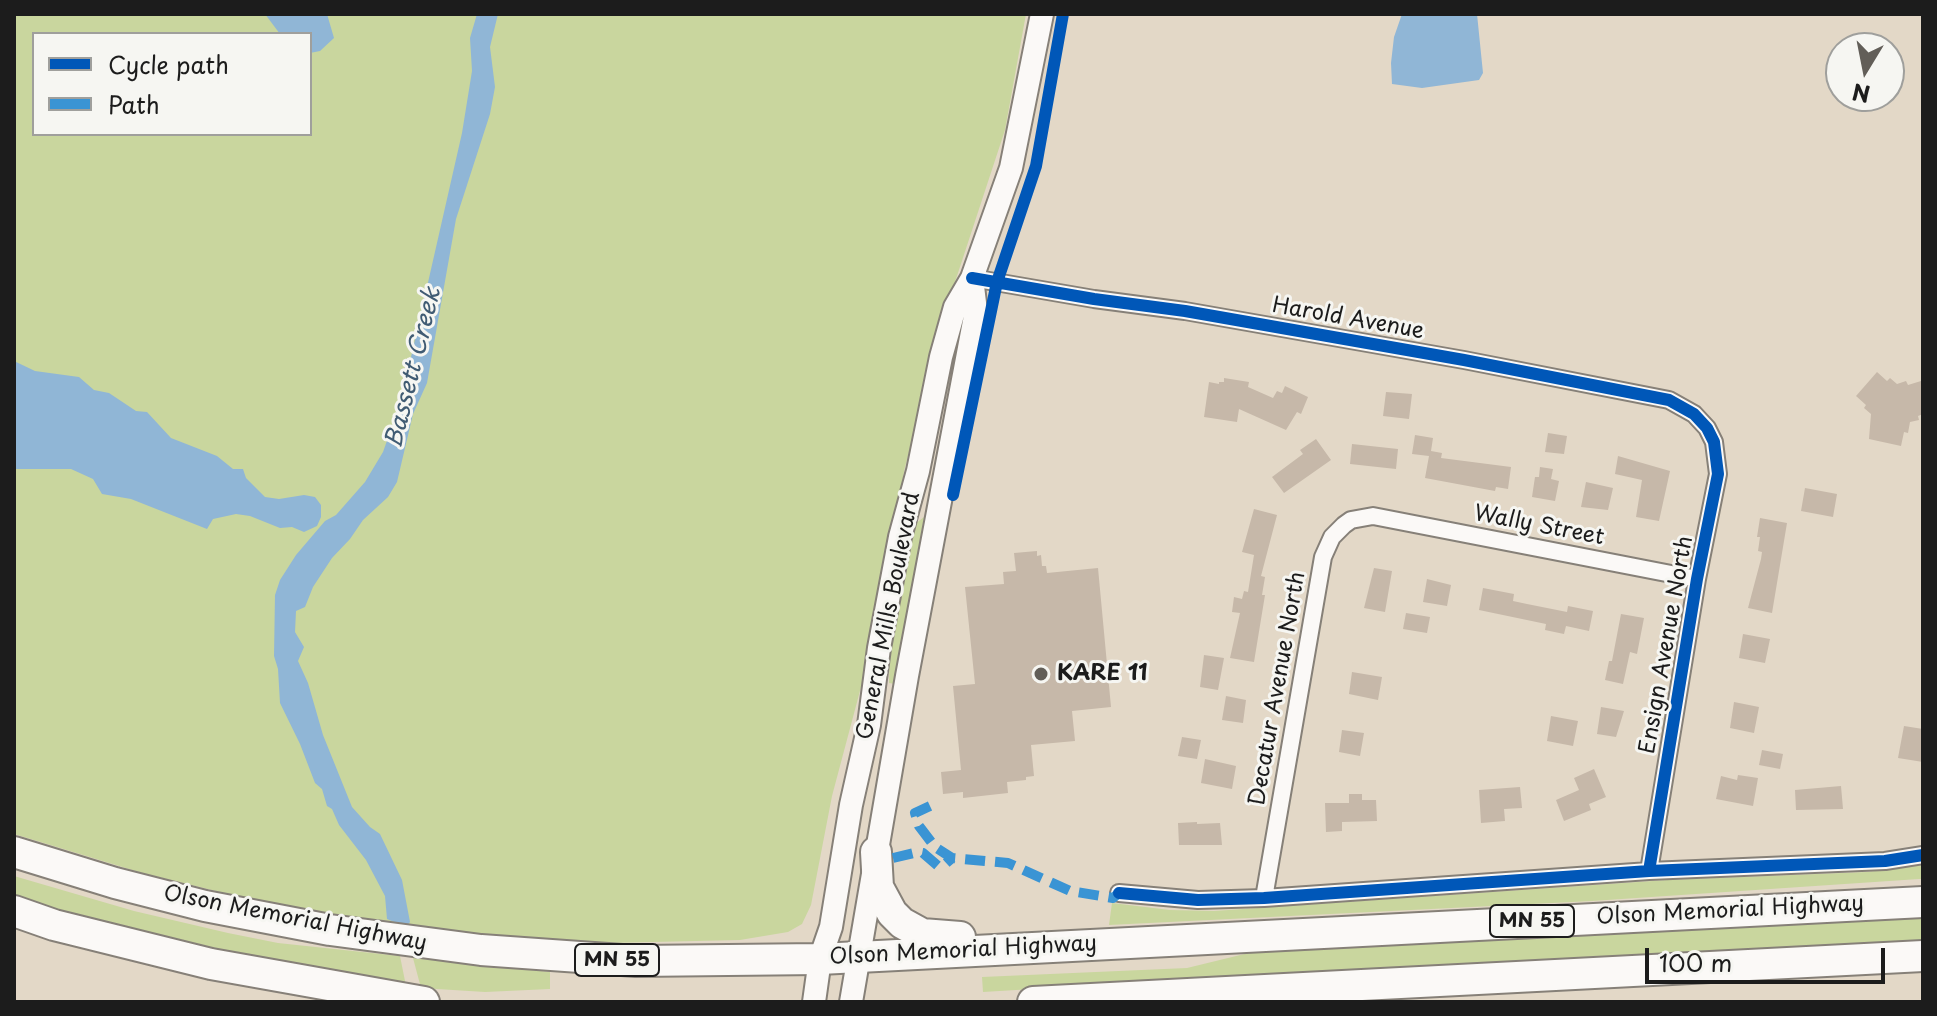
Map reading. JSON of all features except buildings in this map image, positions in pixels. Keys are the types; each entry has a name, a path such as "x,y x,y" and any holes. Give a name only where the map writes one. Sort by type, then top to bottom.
{"highway":[{"name":"Olson Memorial Highway","path":"14,852 205,906 330,930 404,942 636,961 820,959 1923,902"},
{"path":"876,852 878,887 884,902 902,923 922,934 947,938 1069,931 1141,941"},
{"path":"14,867 142,905 271,934 330,930"},
{"path":"1695,913 1769,897 1923,884"},
{"path":"14,911 54,925 211,964 415,1001"},
{"path":"14,920 54,925"},
{"path":"1033,1002 1317,995 1923,956"},
{"path":"1746,965 1923,973"}],"street":[{"name":"General Mills Boulevard","path":"814,1002 820,959 831,927 851,805 869,725 879,648 900,537 955,307 972,278 1017,147 1042,14"},
{"name":"General Mills Boulevard","path":"851,1002 976,311 972,278"},
{"name":"Harold Avenue","path":"972,278 1349,339 1669,400 1694,414 1707,428"},
{"name":"Ensign Avenue North","path":"1649,871 1697,579 1718,474 1717,455 1707,428"},
{"name":"Wally Street","path":"1373,516 1697,579"},
{"name":"Decatur Avenue North","path":"1264,898 1323,557 1332,537 1344,525 1351,520 1373,516"},
{"path":"1119,893 1198,900 1264,898 1649,871 1885,861 1923,855"}],"green space":[{"path":"14,14 1026,14 1005,130 955,282 905,467 865,672 832,796 811,905 802,924 788,932 740,940 608,943 502,938 349,918 142,873 14,834"},
{"path":"924,517 895,684 889,683 890,645 911,536 915,524"},
{"path":"1923,865 1923,879 1592,901 1109,925 1112,903 1170,910 1214,911 1667,880 1867,872"},
{"path":"14,876 134,911 228,933 278,943 400,956 406,986 255,961 104,925 14,897"},
{"path":"1923,914 1923,944 983,992 982,977 1187,968 1265,949"},
{"path":"413,958 550,972 550,989 485,992 421,988"}],"water":[{"path":"265,14 327,14 334,38 320,51 312,53 312,32 278,32"},
{"name":"Bassett Creek","path":"477,14 498,14 490,47 495,87 490,114 456,219 427,383 413,414 397,482 388,497 363,520 332,558 313,587 305,607 296,611 295,632 304,647 298,661 308,683 323,735 352,807 380,834 402,880 410,922 406,927 387,919 385,896 366,860 327,806 322,789 315,783 280,703 274,656 275,595 280,580 296,555 365,482 383,452 394,421 462,133 472,71 470,38"},
{"path":"1402,14 1477,14 1483,73 1479,80 1422,88 1392,84 1394,37"},
{"path":"14,361 35,371 79,377 94,390 109,393 136,411 147,412 171,438 217,456 233,469 243,469 246,478 265,497 315,497 321,505 317,526 304,532 236,514 213,519 207,529 131,499 102,494 93,479 71,469 14,469"}],"marked path":[{"path":"930,806 915,813 919,826 935,847 952,858 1008,863 1070,891 1113,898 1119,893"},
{"path":"893,858 918,852 938,866 943,866 952,858"}],"cycle path":[{"path":"953,495 997,282 1036,166 1063,14"},
{"path":"972,278 1185,311 1464,360 1669,400 1694,414 1707,428 1714,442 1718,474 1697,579 1649,871"},
{"path":"1119,893 1198,900 1264,898 1649,871 1885,861 1923,855"}],"place":[{"name":"KARE 11","path":"1041,674"}]}
